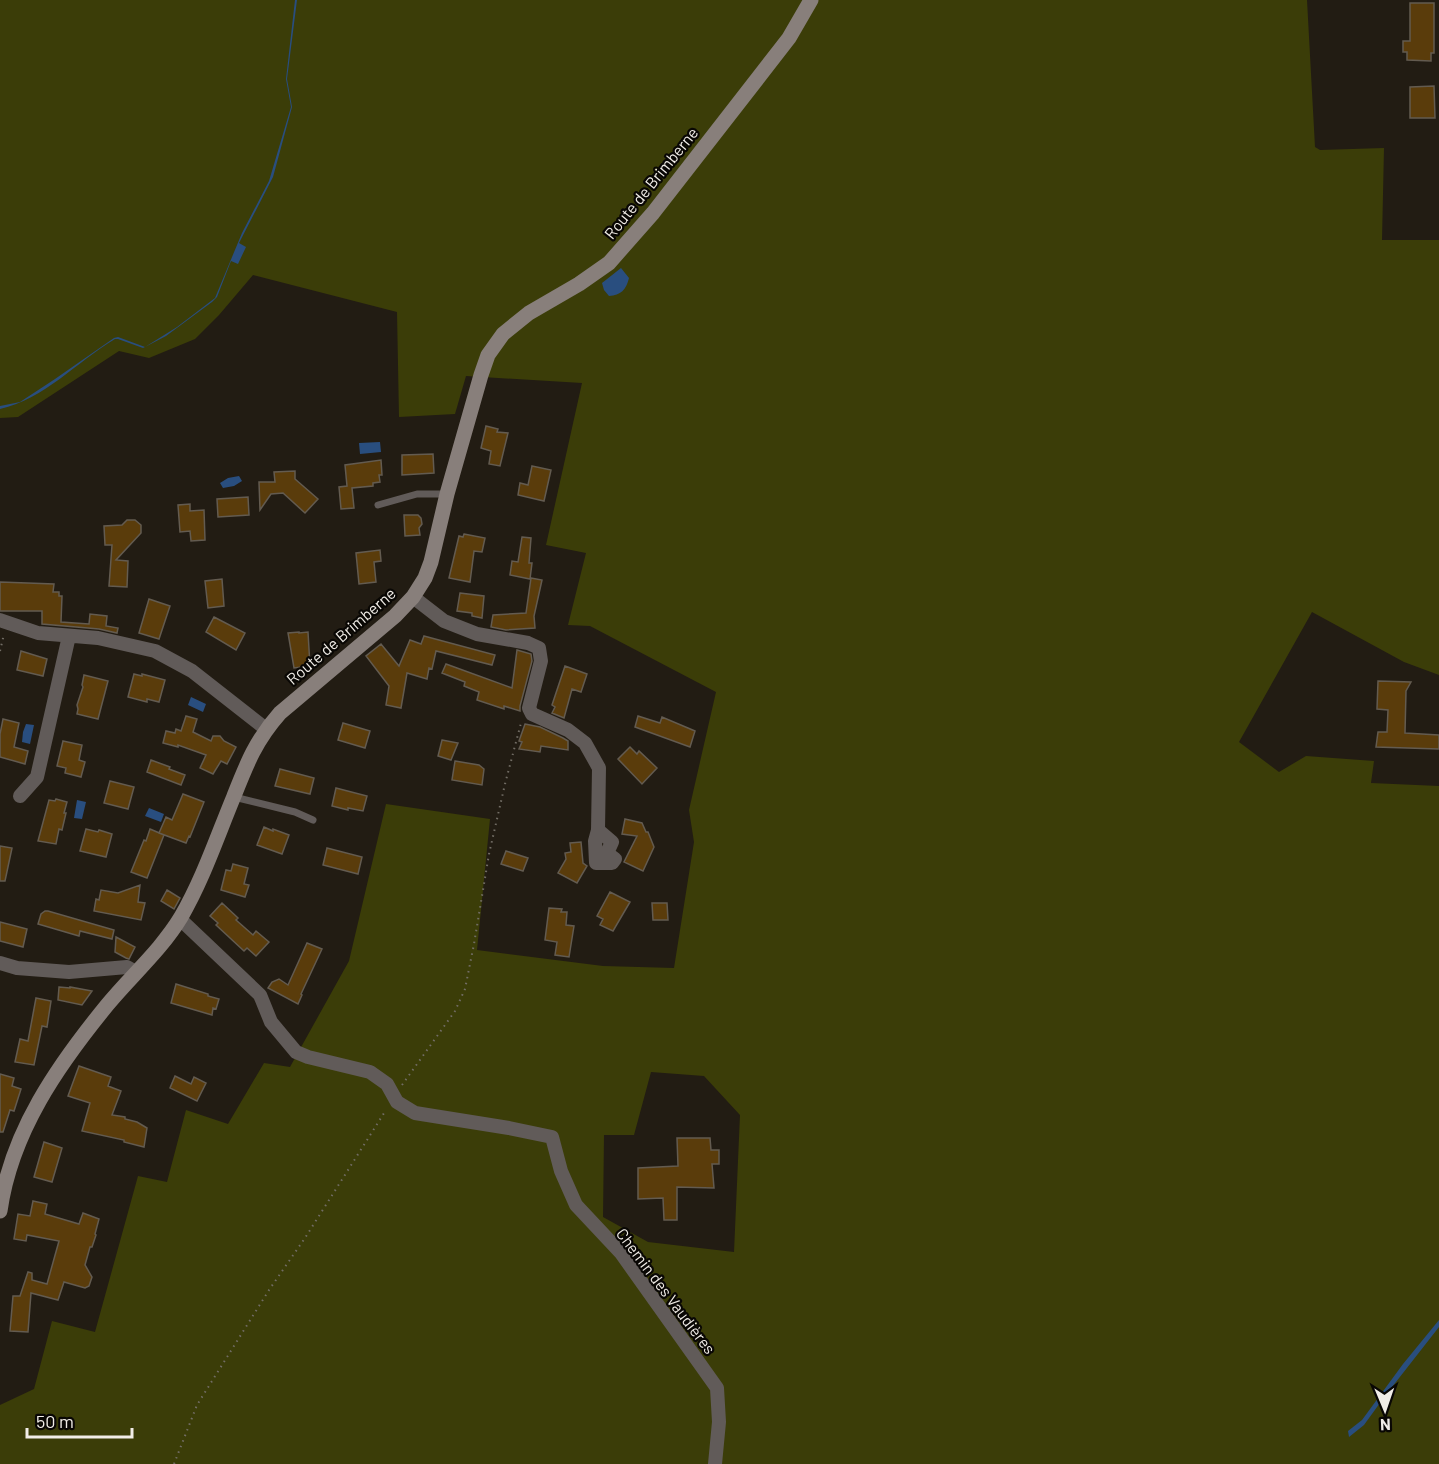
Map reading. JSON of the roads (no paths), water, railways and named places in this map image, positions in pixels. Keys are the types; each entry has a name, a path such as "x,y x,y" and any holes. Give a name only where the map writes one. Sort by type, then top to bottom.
{"street":[{"name":"Route de Brimberne","path":"0,1211 3,1174 28,1121 57,1071 108,1004 165,941 180,919 196,890 252,753 266,729 280,713 395,616 413,597 425,578 488,355 503,334 529,313 579,284 609,262 653,213 789,38 811,0"},
{"path":"413,597 444,621 477,634 528,643 539,648 542,661 530,708 532,714 568,730 585,743 599,768 598,830"},
{"path":"0,620 38,633 98,638 155,651 192,671 266,729"},
{"path":"20,796 37,777 69,636"},
{"name":"Chemin des Vaudières","path":"180,919 260,995 271,1022 296,1052 370,1072 387,1084 398,1102 415,1113 552,1137 561,1171 576,1205 621,1253 717,1388 719,1422 715,1464"},
{"path":"0,963 17,968 69,972 127,968 136,972"}],"lane":[{"path":"378,505 417,494 447,494"},
{"path":"234,797 295,812 314,820"}],"water":[{"path":"295,0 297,0 287,79 292,107 273,177 239,243 246,247 238,264 231,261 217,297 212,302 166,336 145,347 177,327 215,298 242,233 269,181 291,107 286,79"},
{"path":"621,268 629,278 626,286 620,293 609,296 602,283"},
{"path":"118,337 145,347 115,339 46,389 31,397 16,404 0,409 0,406 20,402 114,338"},
{"path":"380,442 381,452 360,454 359,443"},
{"path":"239,476 242,481 234,486 223,488 220,483 228,478"},
{"path":"191,697 206,704 203,712 188,705"},
{"path":"26,724 34,725 30,744 22,742"},
{"path":"77,800 86,802 82,819 74,818"},
{"path":"149,808 164,814 161,822 145,816"},
{"path":"1439,1320 1439,1327 1364,1425 1349,1437 1348,1431 1362,1420"}]}
